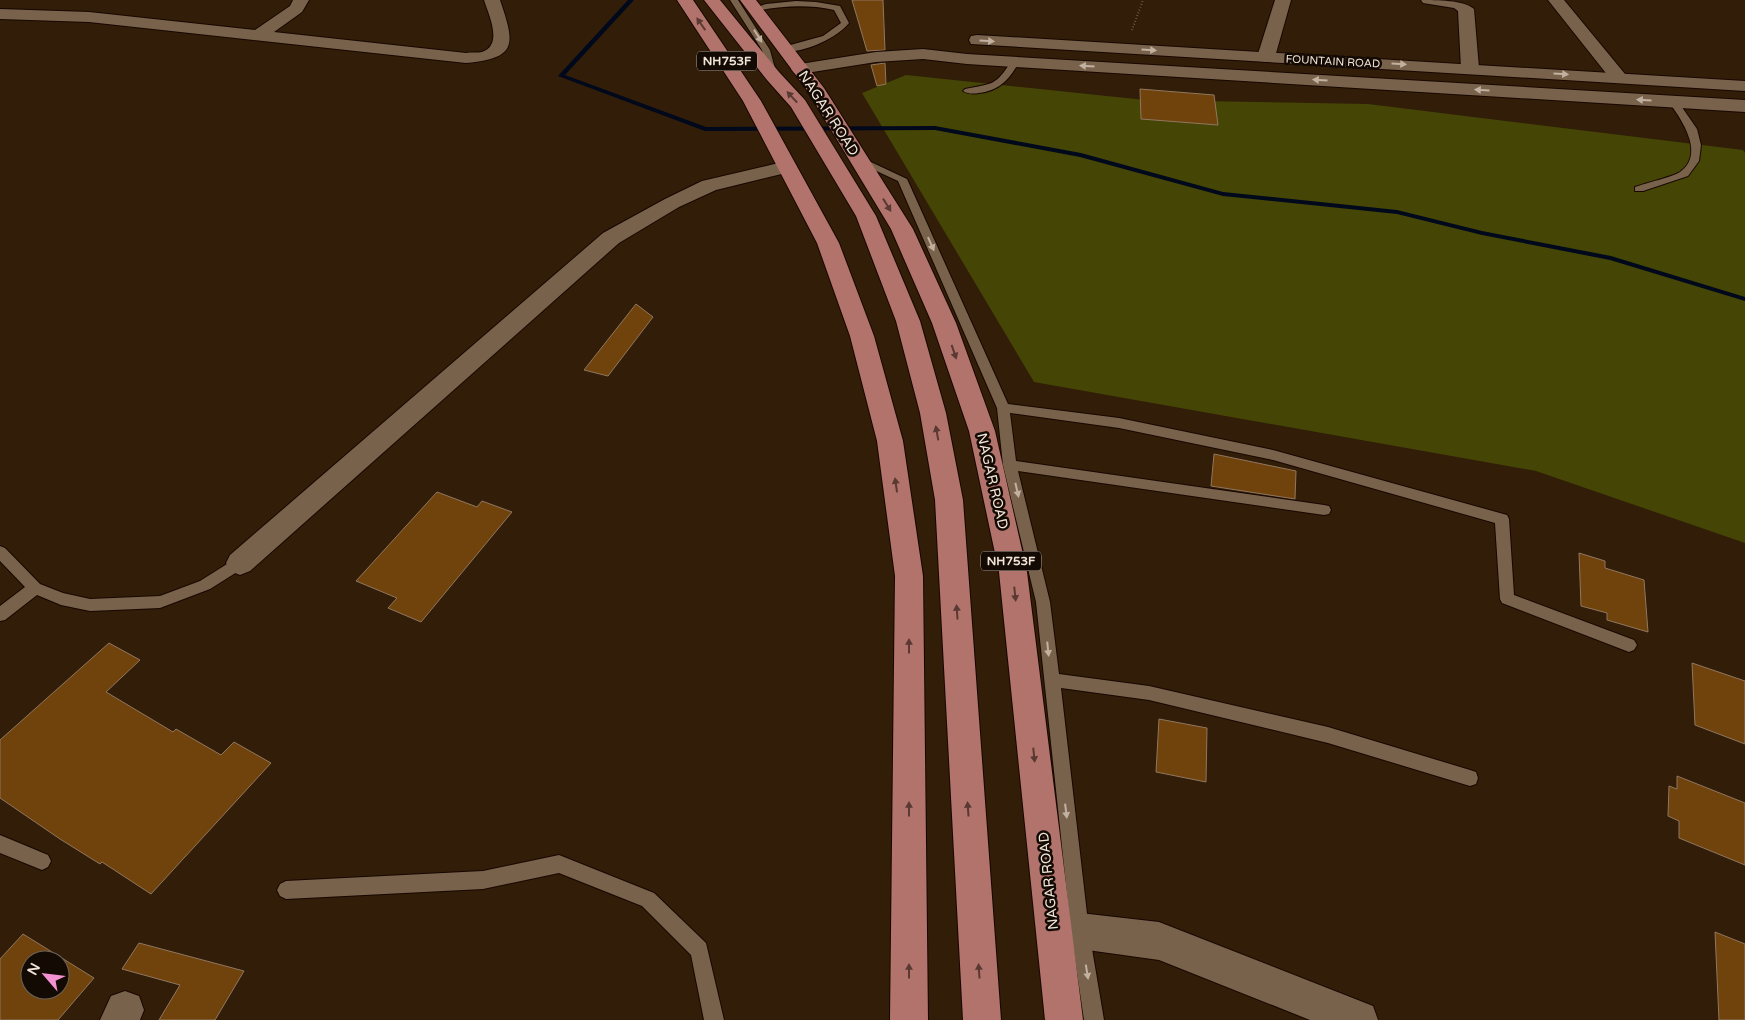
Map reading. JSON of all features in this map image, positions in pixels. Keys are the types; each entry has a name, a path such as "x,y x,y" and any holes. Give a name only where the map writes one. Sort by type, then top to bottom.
{"highway":[{"name":"NH753F","path":"685,0 752,100 828,243 858,327 890,441 909,576 909,1020"},
{"path":"712,0 773,76 799,104 827,128 866,216 908,321 933,413 949,500 982,1020"},
{"name":"NAGAR ROAD","path":"751,4 815,88 827,128 858,159 906,238 944,324 982,431 1013,572 1064,1020"},
{"path":"722,54 773,76"}],"street":[{"path":"8,14 33,0"},
{"path":"259,35 296,9 300,0"},
{"path":"8,14 89,17 466,58 490,55 501,45 503,37 492,0"},
{"path":"1266,57 1283,0"},
{"path":"1428,0 1458,4 1466,9 1470,68"},
{"path":"1556,0 1619,78"},
{"name":"FOUNTAIN ROAD","path":"923,54 965,40 1470,68 1745,86"},
{"name":"FOUNTAIN ROAD","path":"800,69 876,57 923,54 1015,62 1745,106"},
{"path":"1496,70 1506,91"},
{"path":"240,563 612,238 672,203 709,185 787,167"},
{"path":"1080,931 1159,941 1359,1020"}],"lane":[{"path":"734,0 766,50 773,76"},
{"path":"751,4 816,2 837,8 845,23 836,34 786,50"},
{"path":"968,91 986,91 996,85 1008,75 1015,62"},
{"path":"1638,189 1684,174 1694,161 1696,146 1692,129 1674,102"},
{"path":"858,159 902,179 1003,408 1010,465 1043,602 1080,931 1094,1020"},
{"path":"1003,408 1119,423 1273,454 1502,519 1507,600 1630,645"},
{"path":"1010,465 1324,510"},
{"path":"0,552 35,588 61,598 90,605 160,602 205,585 240,563"},
{"path":"0,615 35,588"},
{"path":"1051,680 1149,693 1319,733 1470,778"},
{"path":"0,844 42,861"},
{"path":"286,890 483,880 559,864 648,899 700,950 714,1020"}],"path":[{"path":"1126,49 1143,0"}],"shaded area":[{"path":"906,75 1145,100 1368,104 1743,150 1745,153 1745,543 1536,471 1034,382 862,93"}],"building":[{"path":"852,0 883,0 885,50 867,51"},
{"path":"885,63 886,84 877,86 871,65"},
{"path":"1140,89 1214,95 1218,125 1141,119"},
{"path":"636,304 653,317 608,376 584,370"},
{"path":"1214,454 1296,471 1295,499 1211,486"},
{"path":"437,492 477,507 482,501 512,512 421,622 388,608 397,598 356,581"},
{"path":"1579,553 1605,561 1605,568 1644,580 1648,632 1607,620 1607,613 1581,606"},
{"path":"109,643 140,660 106,692 173,732 176,729 221,755 234,742 271,763 151,894 102,862 100,864 60,839 0,798 0,740"},
{"path":"1692,663 1745,681 1745,744 1695,725"},
{"path":"1159,719 1207,728 1206,782 1156,772"},
{"path":"1677,776 1745,803 1745,865 1679,838 1679,821 1668,816 1669,786 1677,789"},
{"path":"1715,932 1745,944 1745,1020 1719,1020"},
{"path":"23,934 49,950 20,950 20,1000 70,1000 70,963 94,978 58,1020 0,1020 0,959"},
{"path":"139,943 244,971 215,1020 159,1020 180,985 122,969"}],"waterway":[{"path":"631,0 561,76 705,129 935,128 1081,155 1223,194 1397,212 1482,233 1611,258 1745,299"}]}
